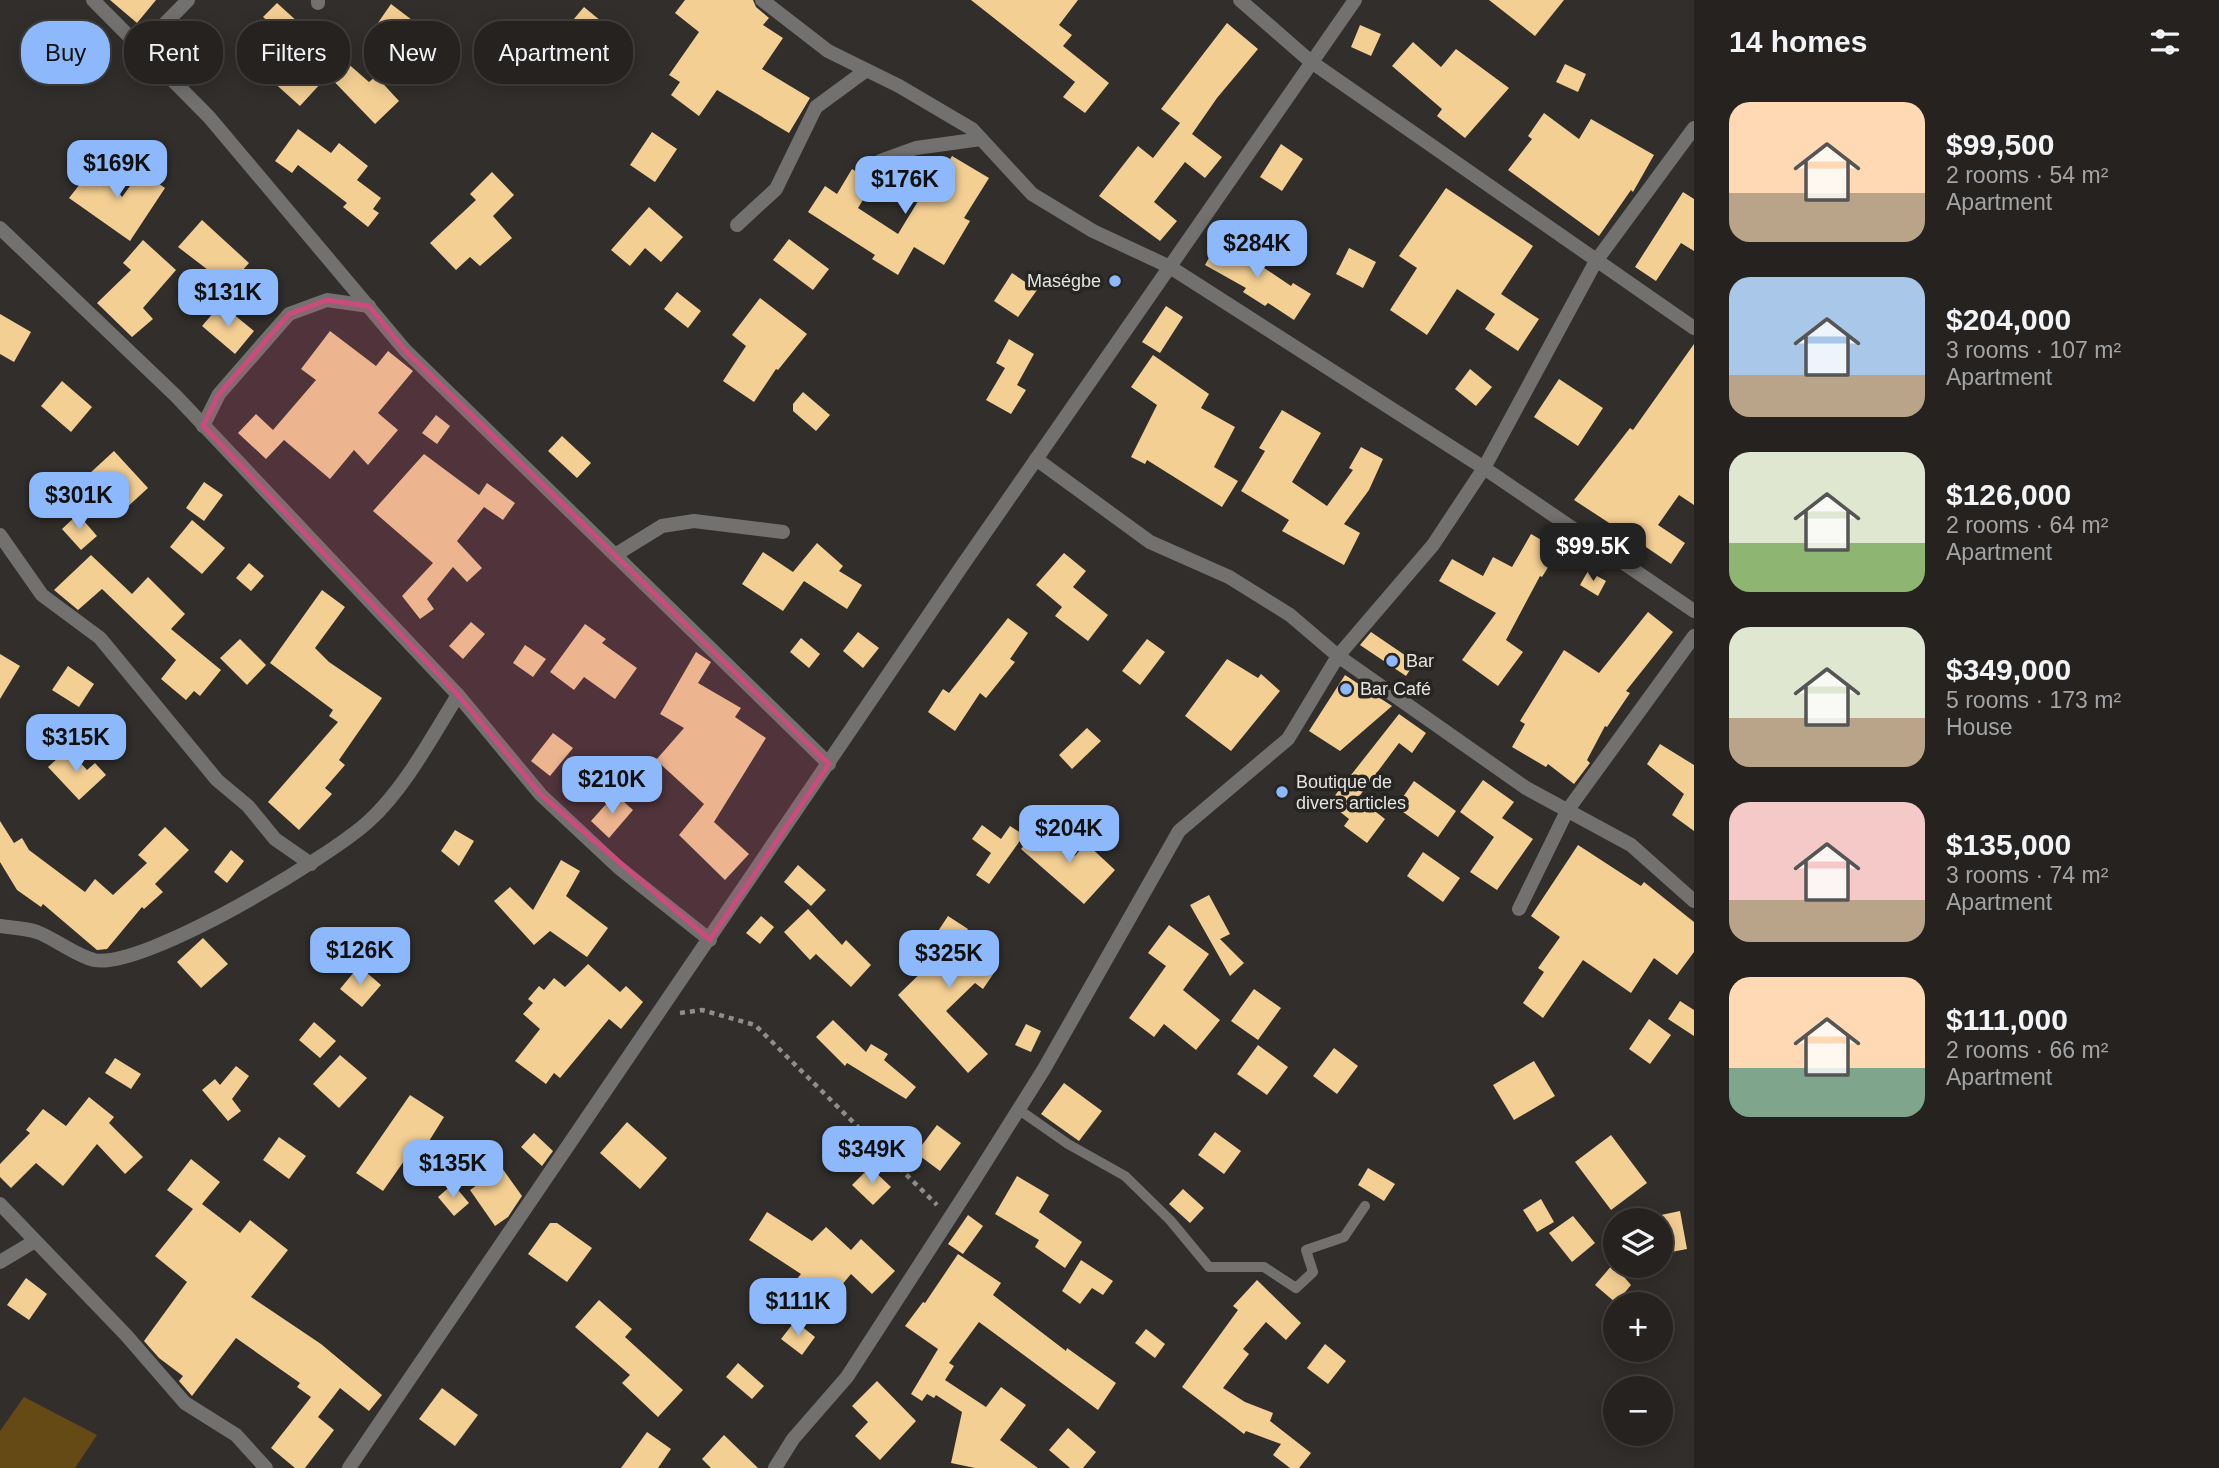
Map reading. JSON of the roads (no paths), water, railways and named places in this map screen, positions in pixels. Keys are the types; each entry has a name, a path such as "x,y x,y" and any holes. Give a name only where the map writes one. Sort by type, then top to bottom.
{"street":[{"path":"93,0 124,30"},
{"path":"167,21 188,0"},
{"path":"762,0 828,51 899,86 972,129 1032,194 1093,231 1170,267 1484,468 1694,611"},
{"path":"1240,0 1310,61 1694,328"},
{"path":"349,1468 1036,459 1354,0"},
{"path":"737,225 776,189 816,107 865,71"},
{"path":"177,84 209,117 405,350 828,764"},
{"path":"775,1468 793,1439 847,1377 1018,1109 1179,831 1288,739 1338,656 1433,545 1484,468 1596,261 1694,128"},
{"path":"880,161 916,148 981,139"},
{"path":"0,229 203,426 458,695 541,795 618,867 710,940"},
{"path":"203,426 219,394 289,313 327,300 369,306"},
{"path":"1036,459 1150,542 1228,577 1290,615 1338,656 1526,788 1631,845 1694,901"},
{"path":"615,555 662,526 694,521 783,532"},
{"path":"0,535 43,594 100,638 217,780 248,806 275,839 311,864"},
{"path":"1519,909 1567,811 1694,636"},
{"path":"0,926 35,932 94,960 112,960 177,936 257,897 311,864 371,820 410,771 458,695"},
{"path":"0,1204 126,1335 184,1403 236,1435 266,1468"},
{"path":"0,1262 35,1241"}],"lane":[{"path":"1018,1109 1068,1144 1125,1175 1170,1220 1209,1267 1264,1267 1296,1288 1313,1272 1306,1250 1344,1237 1365,1206"}],"place":[{"name":"Maségbe","path":"1115,281"},
{"name":"Bar","path":"1392,661"},
{"name":"Bar Café","path":"1346,689"},
{"name":"Boutique de divers articles","path":"1282,792"}]}
